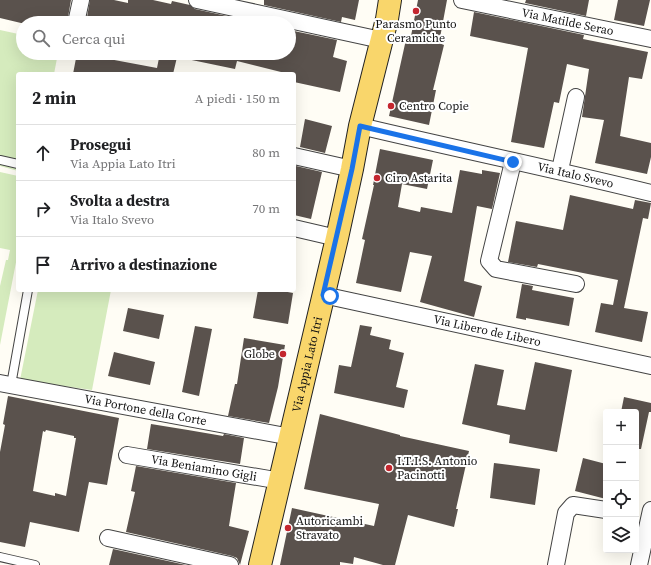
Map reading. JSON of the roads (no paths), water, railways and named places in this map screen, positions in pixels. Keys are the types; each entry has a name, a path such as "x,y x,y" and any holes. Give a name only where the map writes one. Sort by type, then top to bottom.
{"main road":[{"name":"Via Appia Lato Itri","path":"260,565 337,238 360,126 390,0"}],"street":[{"path":"78,16 81,0"},
{"path":"197,0 271,16"},
{"name":"Via Matilde Serao","path":"462,0 651,39"},
{"path":"296,22 381,40"},
{"path":"560,170 576,97"},
{"name":"Via Italo Svevo","path":"360,126 513,162 560,170 651,193"},
{"path":"296,156 352,169"},
{"path":"513,162 489,262 496,269 576,284"},
{"path":"296,228 337,238"},
{"name":"Via Libero de Libero","path":"323,295 651,366"},
{"name":"Via Portone della Corte","path":"6,384 291,437"},
{"name":"Via Beniamino Gigli","path":"127,455 281,481"},
{"path":"556,565 566,513 573,506 603,510"},
{"path":"639,565 646,513"},
{"path":"108,538 230,565"}],"lane":[{"path":"0,160 16,164"},
{"path":"6,384 28,292"},
{"path":"0,556 35,565"}],"place":[{"name":"Parasmo Punto Ceramiche","path":"416,11"},
{"name":"Centro Copie","path":"391,106"},
{"name":"Ciro Astarita","path":"377,178"},
{"name":"Globe","path":"283,354"},
{"name":"I.T.I.S. Antonio Pacinotti","path":"389,468"},
{"name":"Autoricambi Stravato","path":"288,528"}]}
